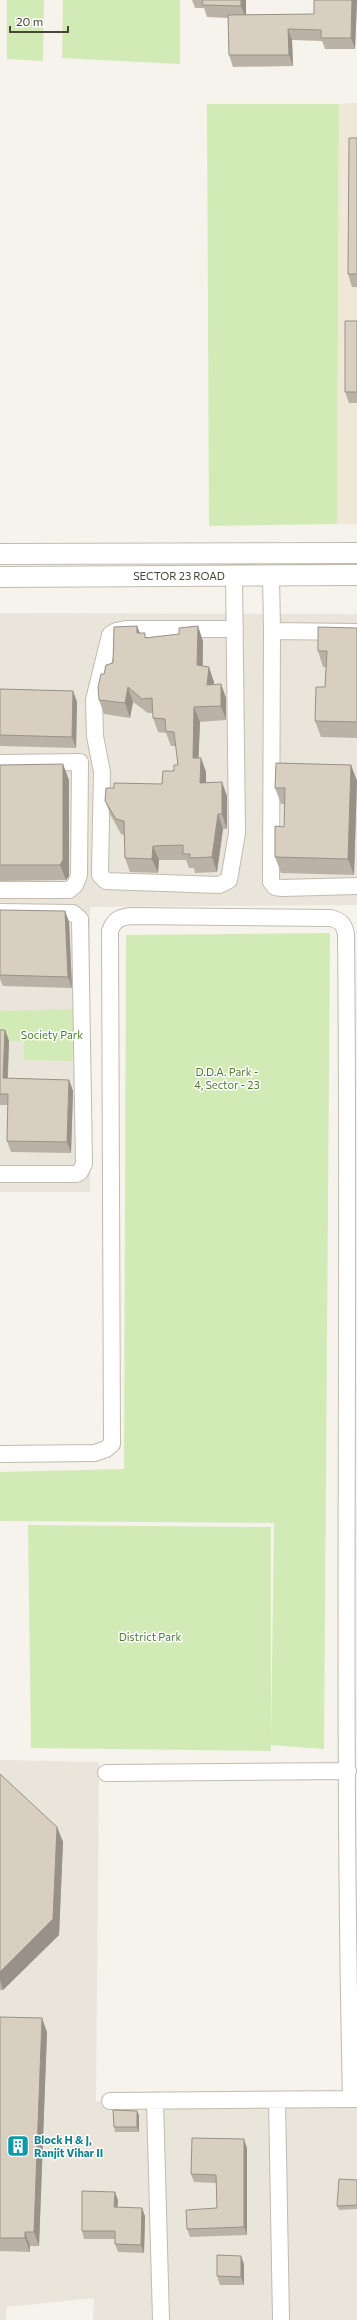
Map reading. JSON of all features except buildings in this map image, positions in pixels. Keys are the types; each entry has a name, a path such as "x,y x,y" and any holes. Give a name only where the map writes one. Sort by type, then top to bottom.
{"street":[{"name":"SECTOR 23 ROAD","path":"0,554 357,553"},
{"name":"SECTOR 23 ROAD","path":"0,577 357,575"},
{"path":"234,576 235,629 237,833 229,880 219,885 106,881 100,875 102,772 95,736 94,700 110,635 116,630 126,629 235,629"},
{"path":"271,576 271,882 275,887 282,888 357,886"},
{"path":"272,631 357,632"},
{"path":"0,763 80,762 79,875 75,885 69,890 0,890"},
{"path":"0,912 73,913 80,919 84,1164 80,1172 76,1174 0,1174"},
{"path":"0,1454 95,1453 106,1449 112,1444 114,1435 110,931 114,921 130,916 331,918 340,921 344,926 346,934 353,1216 348,1771 354,2099 110,2101"},
{"path":"106,1774 348,1771"},
{"path":"277,2100 281,2320"},
{"path":"155,2101 160,2320"}],"shaded area":[{"path":"357,103 357,524 337,524 339,104"},
{"path":"0,613 357,614 357,905 90,907 90,1192 0,1192"},
{"path":"0,1760 99,1762 96,2101 357,2104 357,2320 93,2320 94,2298 7,2307 6,2320 0,2320"}],"green space":[{"path":"7,0 44,0 43,61 7,59"},
{"path":"63,0 180,0 180,64 62,58"},
{"path":"207,104 339,104 337,524 209,526"},
{"name":"D.D.A. Park - 4, Sector - 23","path":"330,933 324,1749 271,1745 274,1523 0,1521 0,1472 124,1469 126,935"},
{"name":"Society Park","path":"79,1009 78,1061 24,1060 24,1041 0,1041 0,1011"},
{"name":"District Park","path":"28,1525 271,1527 271,1751 31,1748"}],"place":[{"name":"Block H & J, Ranjit Vihar II","path":"18,2146"}]}
